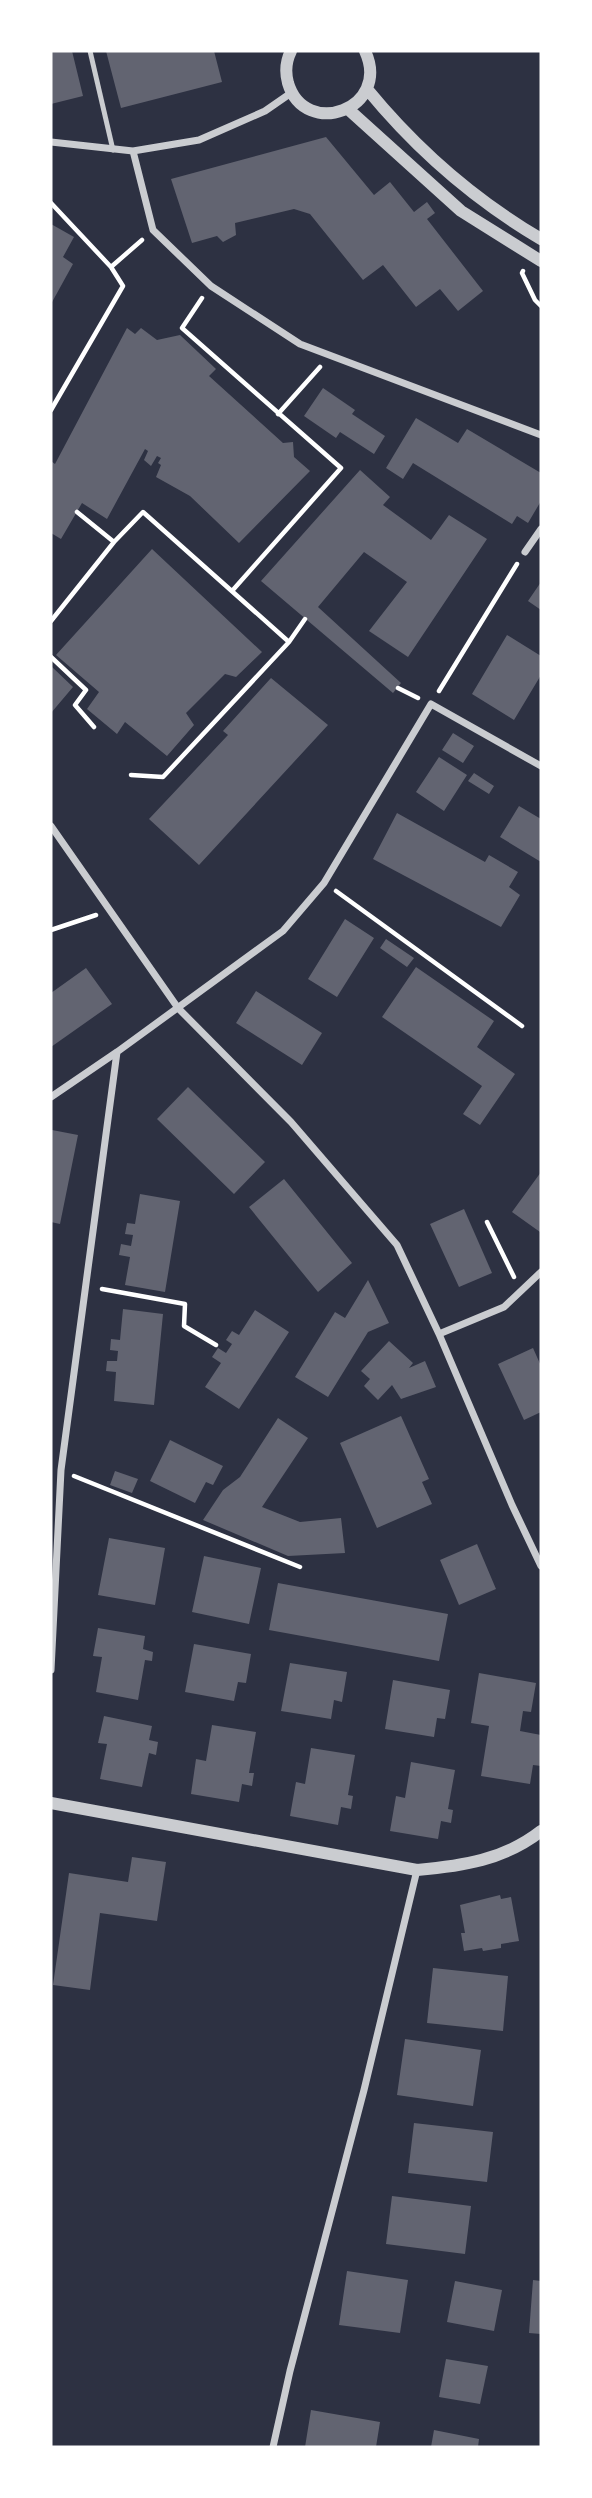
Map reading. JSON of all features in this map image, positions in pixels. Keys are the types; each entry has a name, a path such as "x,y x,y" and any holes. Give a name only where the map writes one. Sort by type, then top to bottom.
{"street":[{"path":"292,51 286,66 286,78 291,93 308,109 321,113 348,109 359,101 367,89 371,75 365,51"},
{"path":"367,89 394,121 472,195 541,239"},
{"path":"51,142 133,151 199,140 265,111 291,93"},
{"path":"348,109 461,211 536,258"},
{"path":"133,151 153,230 211,286 300,344 541,435"},
{"path":"526,552 541,529"},
{"path":"51,1097 283,932 324,883 431,704 541,766"},
{"path":"51,826 178,1008 291,1122 397,1245 541,1566"},
{"path":"51,1670 61,1470 117,1052"},
{"path":"439,1334 504,1307 541,1272"},
{"path":"51,1803 417,1870 466,1866 516,1848 541,1831"},
{"path":"273,2447 417,1870"}],"lane":[{"path":"90,51 113,150"}],"path":[{"path":"51,203 111,267 123,286 51,410"},
{"path":"111,267 153,230"},
{"path":"536,258 522,273 535,300 541,306"},
{"path":"211,286 182,328 341,468 232,591"},
{"path":"278,414 330,356"},
{"path":"77,512 114,542"},
{"path":"51,621 114,542 143,512 289,642"},
{"path":"431,704 526,552"},
{"path":"131,775 163,777 289,642 305,619"},
{"path":"51,656 86,690 75,705 94,727"},
{"path":"324,883 522,1026"},
{"path":"51,930 110,910"},
{"path":"486,1222 521,1291"},
{"path":"87,1286 185,1304 184,1326 216,1345"},
{"path":"61,1470 300,1567"}],"building":[{"path":"51,51 72,51 83,96 51,104"},
{"path":"106,51 214,51 222,82 121,108"},
{"path":"326,137 374,195 390,182 414,212 427,202 435,213 427,219 483,291 458,311 440,289 416,307 383,265 363,280 310,214 294,209 235,223 236,235 223,242 217,236 192,243 171,179"},
{"path":"51,224 74,237 63,257 73,264 51,304"},
{"path":"127,328 135,334 141,328 157,340 180,335 216,369 209,376 283,443 293,442 294,457 310,471 239,543 190,496 156,477 161,458 157,456 151,466 144,460 148,451 145,449 107,519 82,503 61,539 51,533 51,461 55,464"},
{"path":"323,388 355,410 352,414 385,436 374,454 340,432 336,438 304,416"},
{"path":"416,418 458,443 467,429 541,473 541,501 528,523 517,516 512,524 413,463 403,479 386,468"},
{"path":"360,470 390,497 383,505 431,540 449,515 487,539 408,657 369,631 407,582 364,552 318,607 401,683 393,693 261,581"},
{"path":"152,549 262,652 236,677 225,674 186,713 194,725 167,756 125,722 117,734 87,709 99,692 56,655"},
{"path":"541,582 541,610 528,601"},
{"path":"507,635 541,656 541,675 514,720 472,694"},
{"path":"51,666 73,687 51,713"},
{"path":"271,678 328,725 199,865 149,819 228,735 223,731"},
{"path":"453,733 474,746 463,763 442,750"},
{"path":"439,757 467,775 444,811 416,792"},
{"path":"474,773 494,786 489,794 468,781"},
{"path":"519,806 541,819 541,862 500,837"},
{"path":"397,813 485,862 489,855 518,872 509,887 520,895 501,927 373,859"},
{"path":"345,919 374,938 337,997 308,979"},
{"path":"386,939 414,958 407,967 380,948"},
{"path":"416,967 494,1021 477,1047 515,1074 480,1125 463,1114 482,1086 382,1017"},
{"path":"86,968 112,1004 51,1047 51,993"},
{"path":"256,991 322,1033 302,1065 236,1023"},
{"path":"188,1087 265,1162 234,1194 157,1119"},
{"path":"52,1130 78,1135 60,1224 51,1222"},
{"path":"541,1172 541,1231 540,1232 512,1212"},
{"path":"284,1179 352,1263 318,1292 249,1207"},
{"path":"140,1194 180,1201 165,1292 125,1285 130,1257 119,1255 121,1244 131,1246 133,1235 125,1234 127,1223 135,1224"},
{"path":"464,1209 492,1273 459,1287 430,1224"},
{"path":"368,1280 389,1323 368,1332 328,1397 295,1377 335,1312 345,1318"},
{"path":"123,1309 163,1314 154,1405 114,1401 116,1372 106,1371 107,1361 117,1361 118,1351 110,1350 111,1339 120,1340"},
{"path":"255,1310 289,1332 239,1409 205,1387 221,1363 212,1357 218,1348 226,1353 232,1344 226,1340 232,1331 239,1335"},
{"path":"389,1341 413,1363 409,1368 425,1361 436,1387 401,1399 392,1385 378,1400 364,1386 370,1379 361,1371"},
{"path":"533,1348 541,1366 541,1412 524,1420 498,1364"},
{"path":"401,1416 429,1479 422,1482 432,1504 377,1528 340,1443"},
{"path":"278,1418 308,1438 262,1507 300,1522 341,1518 345,1553 288,1556 203,1520 223,1490 240,1477"},
{"path":"170,1440 223,1466 213,1485 206,1482 195,1503 150,1481"},
{"path":"115,1471 138,1479 132,1493 110,1485"},
{"path":"109,1538 165,1548 155,1605 98,1595"},
{"path":"477,1544 496,1589 459,1605 440,1560"},
{"path":"204,1556 261,1568 249,1624 192,1612"},
{"path":"278,1583 448,1614 439,1661 269,1630"},
{"path":"98,1628 145,1636 143,1649 153,1652 152,1661 145,1660 138,1700 96,1692 102,1657 93,1656"},
{"path":"194,1644 251,1654 246,1683 238,1682 234,1701 185,1692"},
{"path":"290,1663 347,1672 342,1702 334,1700 331,1719 281,1711"},
{"path":"479,1673 536,1683 531,1712 523,1711 520,1731 541,1735 541,1766 533,1765 530,1784 481,1776 489,1726 471,1723"},
{"path":"393,1680 450,1690 445,1719 437,1718 434,1737 385,1729"},
{"path":"104,1716 152,1726 149,1740 158,1742 156,1755 149,1753 142,1787 100,1779 107,1744 98,1743"},
{"path":"212,1725 256,1732 249,1773 254,1773 252,1786 242,1784 239,1802 191,1794 196,1759 206,1761"},
{"path":"311,1748 355,1755 348,1795 353,1796 351,1809 341,1807 338,1825 290,1816 296,1782 305,1784"},
{"path":"411,1762 455,1770 448,1809 453,1810 451,1823 441,1821 438,1839 390,1831 396,1796 405,1798"},
{"path":"132,1857 166,1862 157,1921 100,1913 90,1990 53,1985 69,1873 128,1882"},
{"path":"500,1895 501,1899 511,1897 519,1941 501,1944 501,1948 464,1951 461,1933 465,1933 460,1905"},
{"path":"433,1968 508,1976 503,2031 427,2023"},
{"path":"405,2039 481,2050 473,2106 397,2095"},
{"path":"414,2123 493,2132 487,2182 408,2173"},
{"path":"392,2196 471,2206 465,2254 386,2244"},
{"path":"347,2271 408,2280 400,2333 339,2325"},
{"path":"533,2280 541,2281 541,2334 529,2333"},
{"path":"455,2281 502,2290 494,2331 447,2322"},
{"path":"446,2359 488,2366 480,2404 439,2397"},
{"path":"311,2410 380,2422 376,2447 305,2447"},
{"path":"434,2430 479,2439 478,2447 431,2447"}]}
